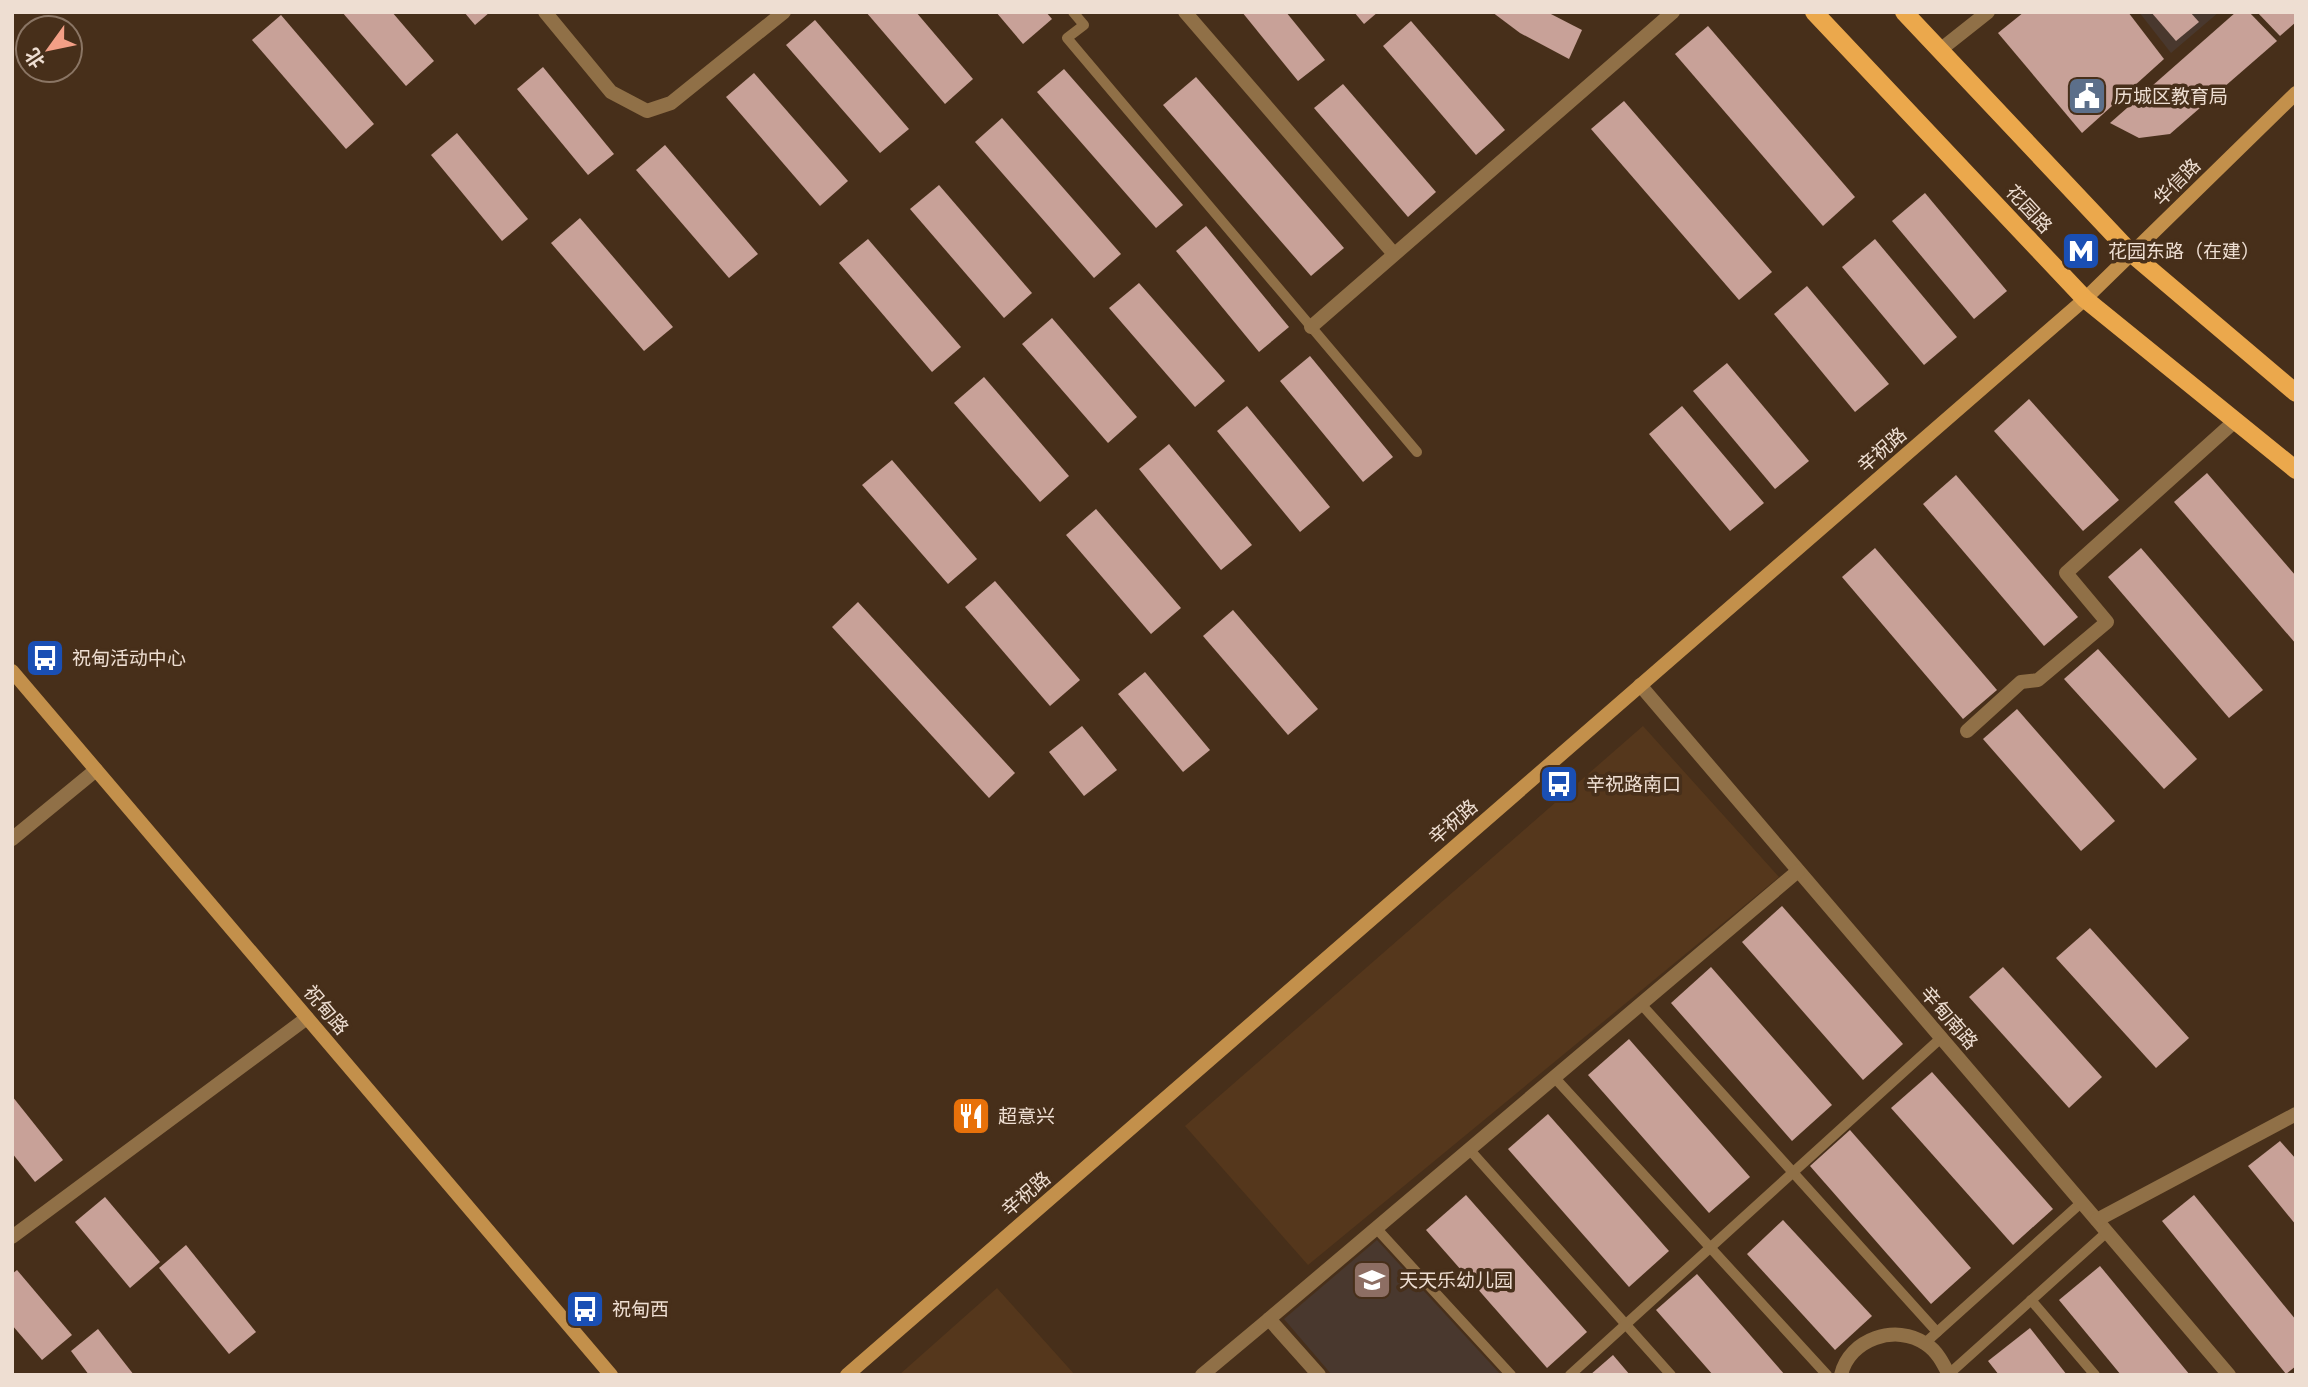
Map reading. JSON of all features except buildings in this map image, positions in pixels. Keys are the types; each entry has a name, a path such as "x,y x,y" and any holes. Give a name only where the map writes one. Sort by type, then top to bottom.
{"main road":[{"name":"花园路","path":"1814,12 2085,299 2296,470"},
{"path":"1904,12 2132,254 2296,393"},
{"name":"华信路","path":"2085,299 2296,93"},
{"name":"辛祝路","path":"847,1375 2085,299"},
{"name":"祝甸路","path":"12,671 611,1375"}],"street":[{"path":"545,12 611,93 646,111 671,103 784,12"},
{"path":"1185,12 1394,254"},
{"path":"1311,327 1673,12"},
{"path":"1940,50 1989,12"},
{"path":"1968,731 2021,681 2038,680 2107,622 2066,573 2235,421"},
{"name":"辛甸南路","path":"1640,685 2229,1375"},
{"path":"12,839 96,770"},
{"path":"1202,1375 1798,870"},
{"path":"12,1237 307,1018"},
{"path":"2097,1220 2296,1114"},
{"path":"1269,1319 1319,1375"},
{"path":"1841,1375 1853,1351 1869,1340 1888,1334 1907,1335 1925,1343 1952,1371"}],"lane":[{"path":"1073,12 1084,25 1067,38 1417,452"},
{"path":"1641,1004 1937,1332"},
{"path":"1570,1375 1941,1038"},
{"path":"1555,1077 1827,1375"},
{"path":"1469,1149 1671,1375"},
{"path":"1925,1343 2082,1202"},
{"path":"1376,1228 1511,1375"},
{"path":"1952,1371 2107,1232"},
{"path":"2031,1300 2095,1375"},
{"path":"1952,1371 1968,1375"}],"shaded area":[{"path":"2139,12 2219,12 2171,53"},
{"path":"1643,726 1779,877 1308,1265 1185,1126"},
{"name":"天天乐幼儿园","path":"1377,1240 1501,1375 1332,1375 1284,1319"},
{"path":"997,1288 1075,1375 899,1375"}],"place":[{"name":"历城区教育局","path":"2087,96"},
{"name":"花园东路（在建）","path":"2081,251"},
{"name":"祝甸活动中心","path":"45,658"},
{"name":"辛祝路南口","path":"1559,784"},
{"name":"超意兴","path":"971,1116"},
{"name":"天天乐幼儿园","path":"1372,1280"},
{"name":"祝甸西","path":"585,1309"}]}
